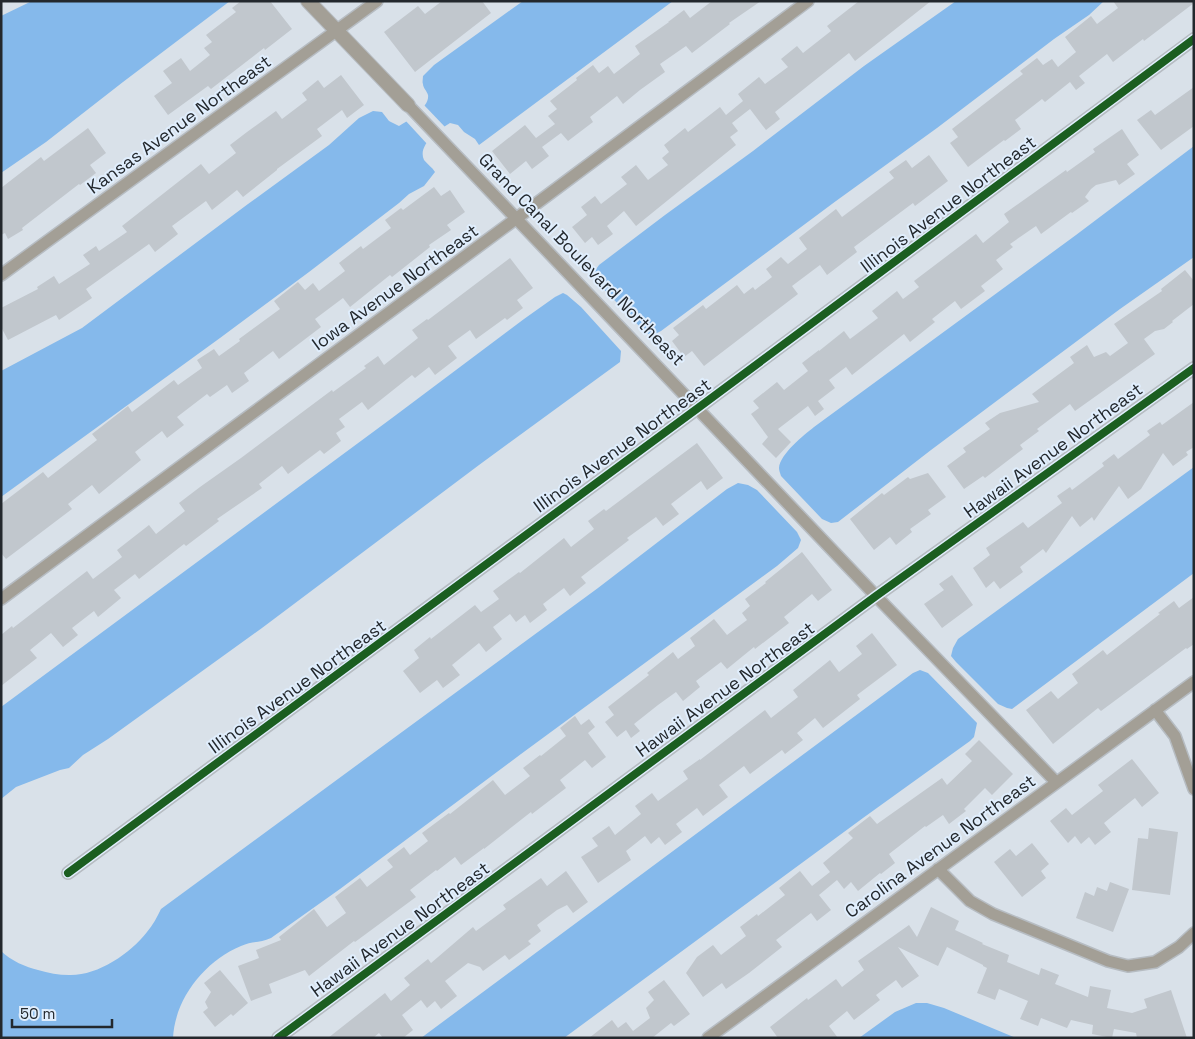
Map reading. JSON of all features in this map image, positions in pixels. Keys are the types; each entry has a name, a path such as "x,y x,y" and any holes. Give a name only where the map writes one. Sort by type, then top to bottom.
{"street":[{"name":"Grand Canal Boulevard Northeast","path":"308,1 1056,782"},
{"name":"Kansas Avenue Northeast","path":"1,276 377,1"},
{"name":"Iowa Avenue Northeast","path":"1,599 808,1"},
{"name":"Illinois Avenue Northeast","path":"68,873 1194,39"},
{"name":"Hawaii Avenue Northeast","path":"278,1038 876,596 1194,368"},
{"name":"Carolina Avenue Northeast","path":"708,1038 1194,682"},
{"path":"1155,710 1175,736 1194,789"},
{"path":"938,869 970,901 993,914 1108,961 1128,966 1155,962 1180,947 1194,933"}],"water":[{"path":"32,1 230,1 46,142 1,173 1,16"},
{"path":"523,1 673,1 479,145 475,139 464,132 458,125 450,123 440,130 430,138 424,149 424,160 435,172 424,186 409,194 309,272 1,497 1,371 82,328 329,145 359,118 373,111 382,112 389,121 399,126 413,117 428,100 423,76 434,65"},
{"path":"956,1 1104,1 1089,15 661,331 651,336 643,330 595,280 594,272 599,265 864,66"},
{"path":"1194,146 1194,257 1120,309 838,522 831,523 822,519 781,476 779,468 783,457 793,445 814,427"},
{"path":"563,293 581,307 621,351 620,362 262,628 83,755 69,768 16,787 1,799 1,707 524,319"},
{"path":"1194,467 1194,573 1012,709 998,704 951,656 958,639"},
{"path":"738,483 748,485 757,490 797,532 801,540 798,548 777,566 271,938 241,946 215,961 204,971 186,995 179,1009 173,1038 1,1038 1,951 9,958 33,969 61,975 91,972 122,956 151,927 161,909 598,588 727,489"},
{"path":"920,670 928,673 977,723 974,737 970,741 564,1038 421,1038 913,673"},
{"path":"916,1003 927,1003 944,1008 1016,1038 859,1038 895,1012"}],"pier":[{"path":"423,104 446,128 428,145 405,120"}],"building":[{"path":"241,1 270,1 292,29 211,89 208,86 168,115 154,96 172,83 163,71 181,58 190,71 210,55 204,48 212,42 206,35 236,12 232,8"},
{"path":"442,1 482,1 491,13 415,72 384,32 418,6 425,14"},
{"path":"712,1 761,1 729,23 692,53 686,46 660,64 665,72 623,104 617,96 590,117 593,122 568,141 561,133 542,147 549,156 532,169 526,161 510,174 492,151 525,125 536,138 555,124 548,116 557,109 550,101 593,65 599,73 608,66 614,74 640,54 635,46 684,10 690,18"},
{"path":"859,1 931,1 855,61 849,53 775,112 780,119 766,130 750,109 732,123 738,131 730,137 736,145 636,226 624,211 607,226 613,234 598,245 592,237 585,243 572,227 587,215 581,207 595,196 601,204 627,184 621,177 636,165 648,180 668,165 662,158 669,152 664,145 685,128 688,132 720,107 726,115 743,101 738,94 759,77 765,84 788,67 781,59 797,46 803,53 831,31 827,26"},
{"path":"1113,1 1194,1 1194,3 1113,62 1107,54 1079,76 1085,83 1076,90 1070,82 1045,102 1042,99 1015,120 1021,129 968,167 950,143 958,137 952,129 1023,74 1020,71 1037,58 1043,65 1052,59 1058,67 1076,52 1065,37 1091,16 1097,24 1118,8"},
{"path":"341,75 364,105 347,118 342,110 317,129 322,136 243,197 237,190 212,210 206,201 172,226 178,234 155,252 149,244 86,289 92,298 59,320 56,315 8,340 1,327 1,308 38,289 37,287 54,276 59,284 90,264 83,255 96,246 99,251 127,232 122,226 201,164 209,174 236,153 230,145 247,132 276,111 282,119 307,100 302,93 318,80 324,88"},
{"path":"1194,87 1194,126 1161,150 1137,120 1151,110 1155,115"},
{"path":"88,128 106,153 90,165 96,173 22,228 23,230 8,239 5,233 1,235 1,188 41,157 44,161"},
{"path":"1122,129 1139,155 1127,164 1135,174 1119,185 1116,180 1096,185 1085,197 1089,201 1072,213 1041,234 1036,226 1010,244 1013,247 996,260 1003,269 981,286 985,291 961,309 955,301 932,319 935,322 910,342 904,334 852,375 846,367 829,380 835,388 818,401 824,409 815,416 808,406 778,429 791,442 776,458 762,444 768,437 751,414 759,408 753,401 777,382 784,390 808,371 802,363 844,331 850,339 878,318 872,311 897,291 903,299 919,287 914,281 976,234 983,243 1009,222 1004,214 1095,152 1093,149"},
{"path":"929,155 948,181 915,206 913,203 854,247 857,252 827,275 820,265 792,286 798,294 704,366 692,351 684,357 672,341 679,335 673,328 703,305 706,309 737,285 744,294 753,287 755,290 772,277 766,269 781,257 788,264 807,249 799,238 836,209 842,217 894,178 889,172 906,160 912,168"},
{"path":"434,187 441,196 450,190 465,212 447,225 451,230 429,245 430,247 392,277 390,275 350,307 343,298 315,319 321,327 279,359 273,351 244,373 249,381 232,393 227,385 210,397 207,394 177,417 184,425 167,438 162,431 135,452 141,460 99,494 92,485 68,504 72,509 6,559 1,553 1,504 43,472 48,478 97,440 92,434 128,406 132,412 174,380 178,385 202,368 197,360 214,349 219,356 240,341 239,339 280,309 274,301 298,282 305,290 313,283 319,291 345,271 339,263 361,246 363,249 391,228 385,220 401,208 403,210"},
{"path":"510,258 533,288 517,300 523,308 507,320 505,318 476,339 470,330 448,346 457,358 435,375 429,367 415,378 412,375 368,410 362,402 339,419 345,427 336,433 341,441 324,454 320,450 288,474 282,466 259,484 262,488 217,519 219,521 186,546 184,544 139,579 135,574 114,590 121,598 98,617 94,611 72,628 78,635 63,647 51,633 30,650 37,658 1,686 1,635 12,626 13,628 87,571 93,579 122,557 117,550 149,525 156,534 185,511 179,503 332,390 333,392 366,368 364,366 378,356 384,365 418,338 412,330"},
{"path":"1185,270 1194,281 1194,304 1164,329 1155,331 1144,339 1155,354 1075,411 1070,404 1037,429 1039,431 1020,445 1023,449 985,478 983,476 964,489 947,466 966,452 963,448 990,429 985,423 1000,413 1039,402 1032,394 1074,363 1070,357 1087,345 1094,357 1106,352 1110,356 1128,343 1114,324 1162,291 1161,289"},
{"path":"1194,402 1194,447 1186,452 1188,455 1173,466 1163,453 1141,489 1128,499 1119,486 1094,521 1092,517 1080,527 1072,516 1046,553 1043,549 1020,567 1023,572 1000,589 994,581 986,588 973,568 990,555 986,548 1023,522 1028,528 1062,503 1057,496 1070,487 1072,490 1104,466 1102,463 1114,454 1118,459 1150,435 1147,431 1160,422 1162,425"},
{"path":"697,443 723,478 707,490 701,481 671,504 679,514 663,526 656,517 627,538 629,540 581,577 586,583 570,596 564,588 543,604 547,610 530,623 525,615 516,622 510,614 493,627 502,639 486,652 479,643 452,665 460,675 443,688 437,680 420,693 403,671 419,658 414,650 475,605 481,612 499,599 493,591 520,573 564,538 571,547 594,529 588,521 604,509 606,511"},
{"path":"928,473 946,497 928,510 931,514 910,529 912,532 896,545 890,537 874,550 850,519 882,493 884,495 908,477 910,479"},
{"path":"802,552 832,590 818,601 812,594 784,617 789,623 755,649 754,647 727,669 721,662 696,681 700,687 683,701 676,692 658,705 634,724 640,731 631,738 626,730 617,737 605,722 614,715 608,707 649,675 647,673 673,652 678,659 695,646 690,638 714,619 727,635 747,620 742,613 750,606 745,599"},
{"path":"952,575 973,605 942,628 924,604 944,590 939,584"},
{"path":"1194,597 1194,644 1101,711 1098,708 1053,744 1026,710 1051,691 1058,699 1078,683 1072,674 1103,650 1107,655 1174,601 1179,608"},
{"path":"872,633 897,665 857,695 860,699 823,728 815,718 797,733 803,740 785,754 782,750 750,774 744,766 719,785 728,797 703,816 697,808 676,824 682,832 665,845 659,837 651,844 645,836 626,851 631,860 598,883 581,857 598,846 592,838 609,826 615,835 641,814 635,806 652,793 658,801 688,779 683,771 765,710 771,718 798,697 793,690 830,660 839,672 862,654 856,646"},
{"path":"575,716 581,725 589,719 595,727 588,733 606,757 592,768 585,760 560,780 566,788 461,865 455,857 436,870 410,890 416,897 309,976 305,970 269,984 272,993 251,1001 238,966 259,958 256,950 281,940 279,937 314,909 327,927 346,913 335,897 360,878 367,887 393,867 387,860 404,847 410,855 428,841 422,833 450,814 493,780 505,795 530,776 523,768 566,736 560,728"},
{"path":"979,740 1013,774 992,795 985,788 964,809 966,811 949,824 943,815 925,826 889,854 895,863 858,891 851,882 844,889 837,880 819,895 831,910 817,921 811,913 776,940 782,947 749,973 726,989 722,983 703,997 686,973 697,957 713,945 721,955 746,936 740,927 785,895 779,888 800,871 812,886 830,872 823,863 853,838 848,833 870,816 877,824 942,778 947,785 972,761 965,754"},
{"path":"1132,759 1159,793 1142,807 1135,798 1104,823 1111,832 1095,845 1089,837 1081,844 1075,836 1068,843 1050,821 1066,808 1072,815 1103,791 1098,785"},
{"path":"1149,828 1178,832 1170,895 1132,890 1138,838 1148,839"},
{"path":"1032,843 1049,864 1041,871 1046,878 1022,897 994,862 1010,849 1016,856"},
{"path":"566,871 588,902 573,913 567,905 557,910 537,925 541,931 528,941 531,944 509,960 505,955 483,971 480,967 468,963 445,981 457,996 441,1009 435,1001 427,1008 421,1000 402,1015 413,1030 403,1038 383,1038 379,1033 373,1038 328,1038 385,993 391,1001 410,985 404,978 428,959 431,963 473,927 476,931 506,909 503,905 541,878 547,886"},
{"path":"1110,882 1129,889 1113,932 1076,918 1085,892 1094,896 1097,887 1107,891"},
{"path":"931,907 959,921 955,930 1009,955 1007,962 1039,975 1041,968 1059,975 1055,984 1088,997 1090,986 1111,990 1107,1008 1132,1013 1147,1008 1144,999 1171,990 1187,1038 1137,1038 1136,1033 1114,1029 1112,1038 1092,1034 1093,1025 1071,1020 1067,1028 1041,1018 1038,1026 1020,1019 1028,1001 999,989 995,1000 977,993 987,968 983,965 947,947 938,966 898,947 919,976 902,988 896,980 876,995 880,1000 854,1020 847,1011 829,1026 838,1038 778,1038 770,1027 807,998 808,1000 836,979 842,987 864,970 858,961 909,925 917,937"},
{"path":"220,970 248,1003 233,1016 231,1014 215,1027 203,1012 208,1008 205,1002 211,992 204,983"},
{"path":"664,980 690,1014 674,1026 671,1023 652,1038 589,1038 612,1020 618,1028 626,1022 633,1031 650,1018 646,1008 654,1000 648,992"}],"cycle path":[{"path":"68,873 1194,39"},
{"path":"278,1038 876,596 1194,368"}]}
